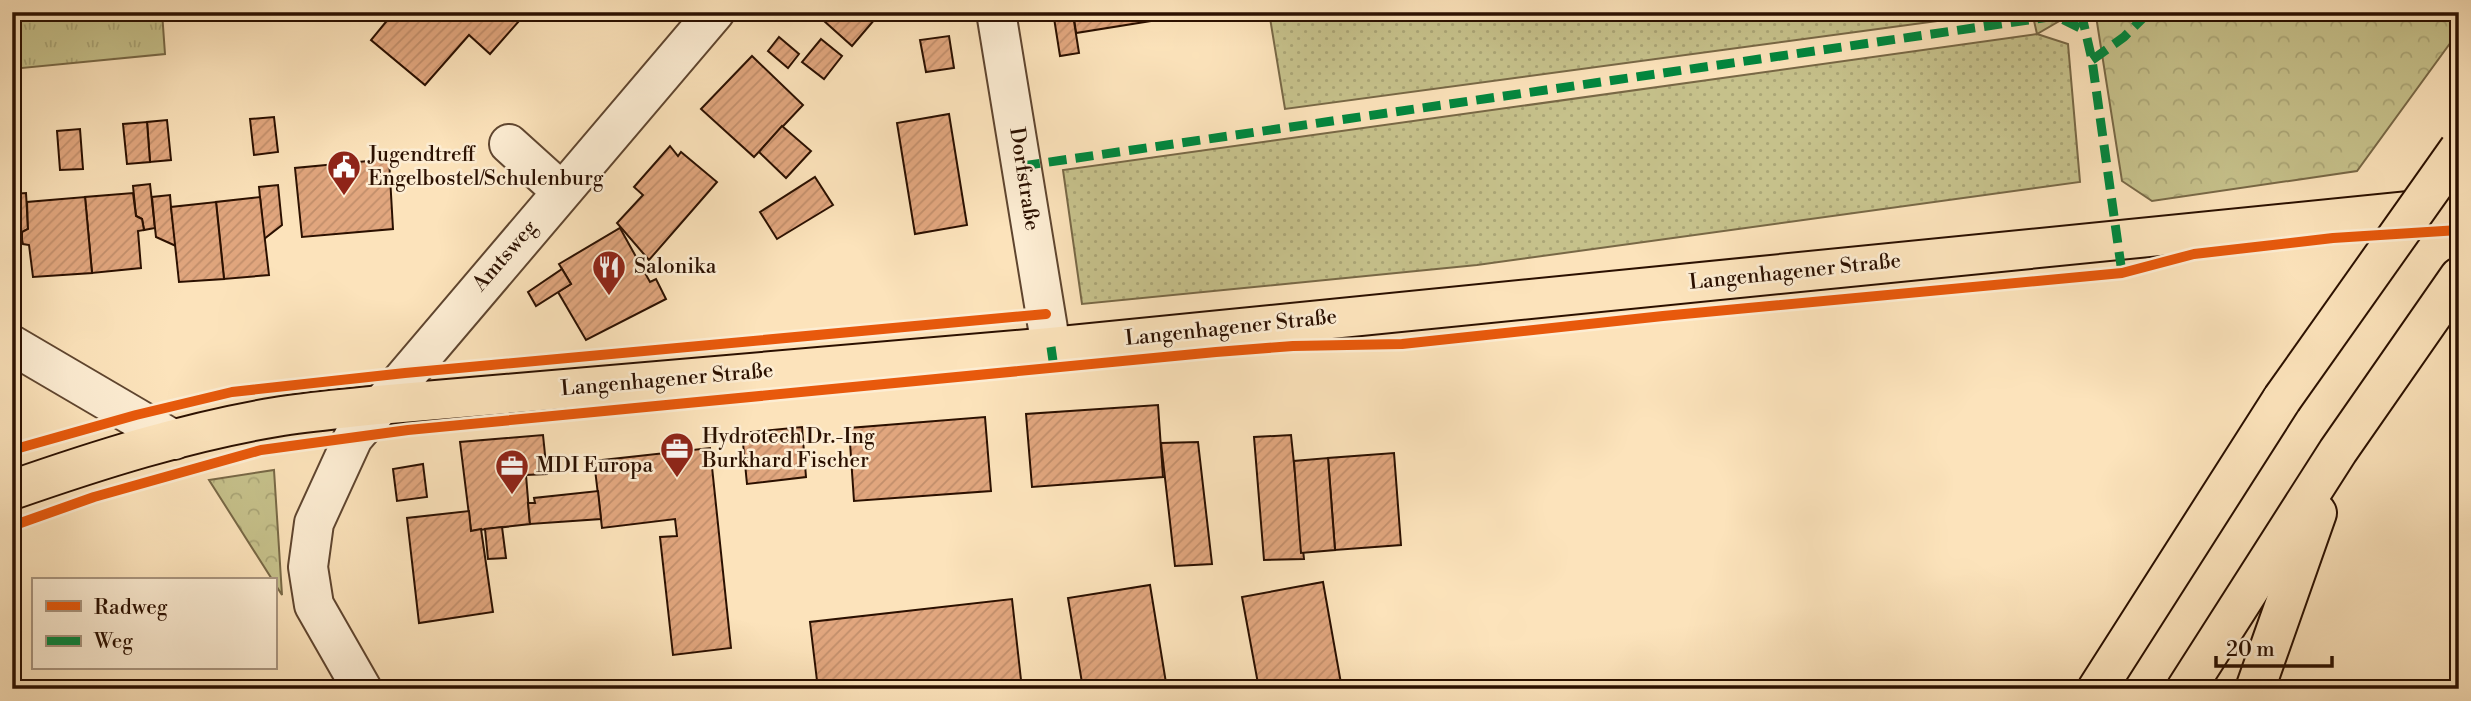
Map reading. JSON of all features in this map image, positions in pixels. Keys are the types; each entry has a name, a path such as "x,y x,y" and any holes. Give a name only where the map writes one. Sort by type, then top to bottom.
{"main road":[{"path":"2097,689 2282,399 2459,149"},
{"name":"Langenhagener Straße","path":"12,491 86,464 174,440 276,417 378,405 1051,346 2459,206"},
{"path":"2186,689 2338,451 2459,277"},
{"path":"2255,689 2338,451"}],"street":[{"name":"Amtsweg","path":"362,689 314,605 308,567 314,523 353,438 378,405 715,12"},
{"name":"Dorfstraße","path":"996,12 1051,346"},
{"path":"509,144 561,191"},
{"path":"12,345 174,440"}],"green space":[{"path":"12,12 162,12 165,54 12,69"},
{"path":"1269,12 2004,12 1285,109"},
{"path":"2032,12 2459,12 2459,31 2357,171 2152,201 2122,181 2096,16 2063,19 2037,34"},
{"path":"2037,34 2068,44 2080,182 1477,265 1082,304 1063,170"},
{"path":"274,470 282,595 276,586 276,578 271,578 209,480"}],"building":[{"path":"394,12 527,12 490,54 469,35 425,85 371,40"},
{"path":"814,12 881,12 852,46"},
{"path":"1033,12 1050,12 1051,16 1034,19"},
{"path":"1073,12 1207,12 1076,33"},
{"path":"1073,15 1079,53 1060,56 1054,18"},
{"path":"949,36 954,68 926,72 920,40"},
{"path":"779,37 799,54 788,68 768,51"},
{"path":"821,39 842,56 824,79 802,62"},
{"path":"752,56 803,105 754,157 701,109"},
{"path":"949,114 967,225 915,234 897,123"},
{"path":"274,117 278,152 254,155 250,119"},
{"path":"167,120 171,160 150,162 147,122"},
{"path":"147,122 150,162 127,164 123,124"},
{"path":"782,126 811,151 786,178 759,152"},
{"path":"80,129 83,169 60,170 57,131"},
{"path":"670,146 678,156 681,152 717,182 649,260 617,223 643,195 634,187"},
{"name":"Jugendtreff Engelbostel/Schulenburg","path":"389,159 393,229 302,237 295,168"},
{"path":"815,177 833,205 777,239 760,212"},
{"path":"150,184 155,228 144,230 142,219 136,216 133,186"},
{"path":"278,185 282,225 264,239 259,187"},
{"path":"26,193 28,229 22,232 22,240 12,237 12,194"},
{"path":"133,193 136,216 142,219 144,230 138,231 141,268 92,273 85,197"},
{"path":"170,195 176,246 156,237 152,197"},
{"path":"85,197 92,273 33,277 29,245 23,244 22,240 22,232 28,229 27,202"},
{"path":"260,197 269,275 224,279 216,202"},
{"path":"216,202 224,279 179,282 171,207"},
{"path":"620,228 650,282 656,279 666,299 586,340 558,292 571,284 559,264"},
{"path":"562,269 571,284 536,306 528,292"},
{"path":"1158,405 1163,477 1032,487 1026,414"},
{"path":"985,417 991,491 854,501 849,428"},
{"path":"802,427 806,477 747,484 742,433"},
{"path":"543,435 547,474 526,475 530,524 471,531 460,442"},
{"path":"1291,435 1304,559 1264,560 1254,437"},
{"path":"1198,442 1212,564 1175,566 1161,443"},
{"path":"710,448 731,648 673,655 660,537 677,536 675,519 602,528 594,461"},
{"path":"1394,453 1401,545 1335,550 1328,458"},
{"path":"1328,458 1335,550 1301,553 1294,461"},
{"path":"423,464 427,497 397,501 393,469"},
{"path":"598,491 601,519 530,524 528,503 535,503 534,498"},
{"path":"469,511 471,531 481,529 493,612 419,623 407,518"},
{"path":"502,527 506,558 488,559 485,529"},
{"path":"1323,582 1342,689 1259,689 1242,597"},
{"path":"1150,585 1167,689 1083,689 1068,598"},
{"path":"1012,599 1022,689 818,689 810,622"}],"marked path":[{"path":"2081,12 2092,60 2122,273"},
{"path":"2092,60 2124,37 2149,12"},
{"path":"1022,166 2056,16 2084,30"},
{"path":"1051,347 1054,368"}],"cycle path":[{"path":"12,526 94,497 261,450 408,430 1216,352 1293,346 1402,344 1663,316 2122,273 2194,254 2333,238 2459,230"},
{"path":"12,450 136,415 232,392 405,373 1046,314"}],"place":[{"name":"Jugendtreff Engelbostel/Schulenburg","path":"344,197"},
{"name":"Salonika","path":"609,297"},
{"name":"Hydrotech Dr.-Ing Burkhard Fischer","path":"677,479"},
{"name":"MDI Europa","path":"512,496"}]}
